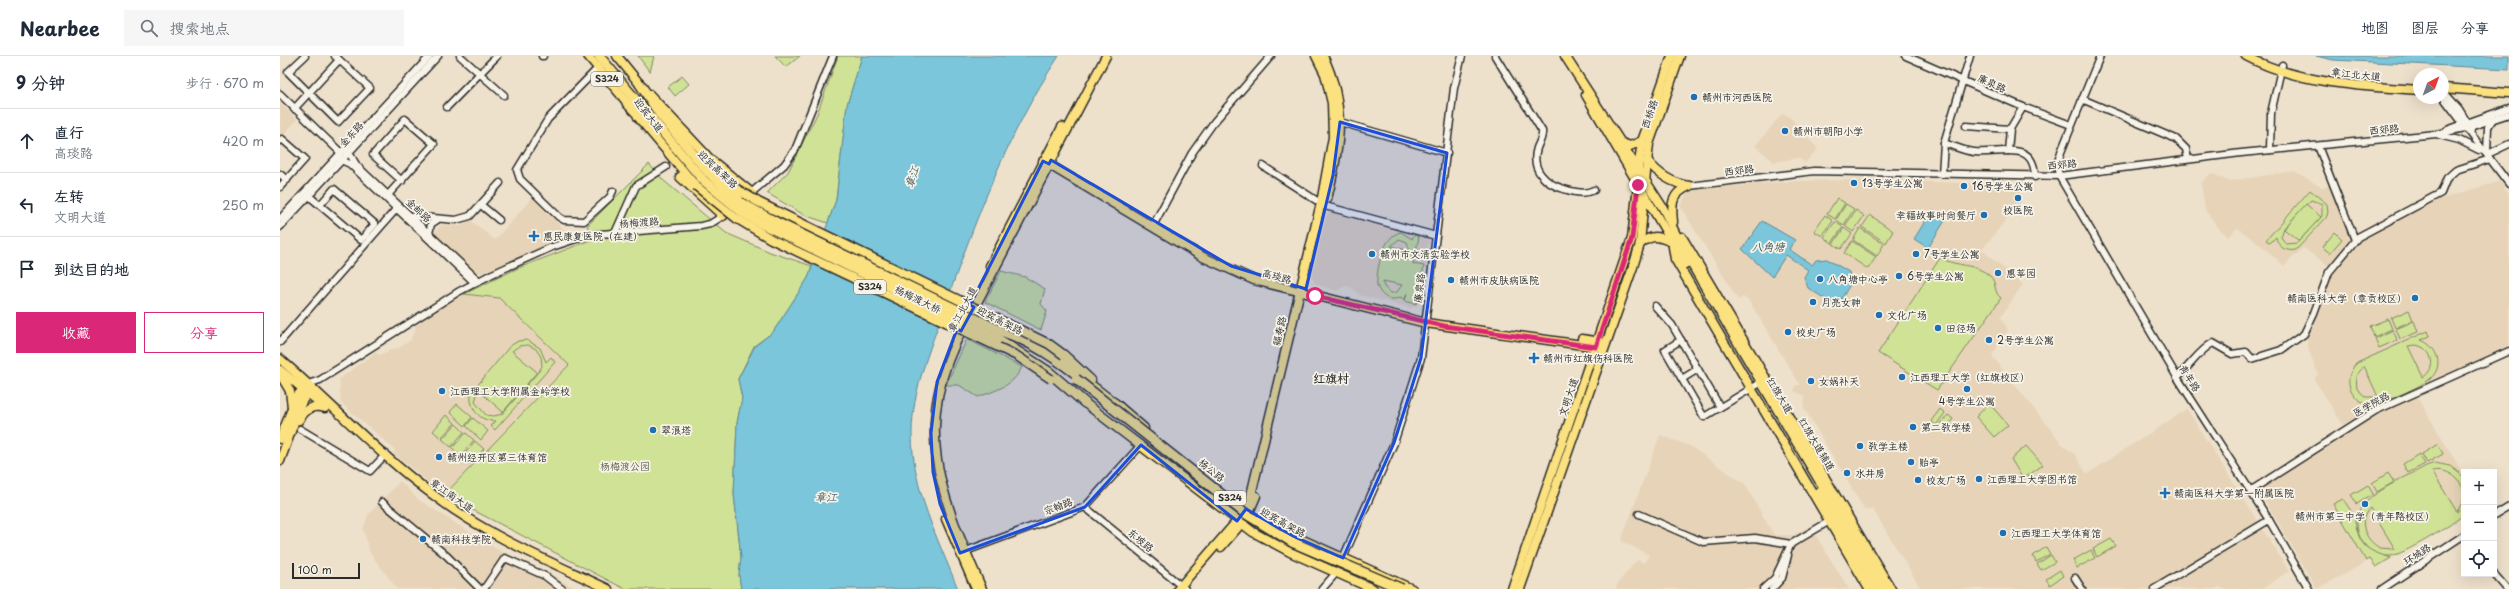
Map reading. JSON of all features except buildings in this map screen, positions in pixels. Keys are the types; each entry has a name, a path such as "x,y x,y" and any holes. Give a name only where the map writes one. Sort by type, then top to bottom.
{"highway":[{"name":"迎宾高架路","path":"599,56 704,177"},
{"name":"迎宾高架路","path":"605,56 666,134"},
{"path":"640,84 721,200 745,210"},
{"path":"627,103 704,177 745,210"},
{"name":"迎宾高架路","path":"745,210 1000,335"},
{"path":"1000,335 1034,345 1056,365 1085,403"},
{"path":"1000,335 1056,365 1119,406"},
{"name":"迎宾高架路","path":"1056,365 1074,382 1217,499 1265,533 1290,547 1388,589"},
{"name":"迎宾高架路","path":"1074,382 1246,514 1292,542 1402,589"}],"main road":[{"name":"迎宾大道","path":"588,56 662,148 704,177"},
{"name":"迎宾大道","path":"617,56 640,84 710,159 752,193"},
{"name":"章江北大道","path":"976,589 946,503 938,471 934,434 938,399 945,368 971,309 1100,56"},
{"name":"章江北大道","path":"1047,161 1106,56"},
{"name":"福寿路","path":"1316,56 1324,74 1333,116 1333,137 1323,205"},
{"name":"福寿路","path":"1182,588 1248,511 1338,148 1340,122 1334,86 1323,56"},
{"path":"1565,56 1577,76"},
{"name":"西桥路","path":"1638,185 1638,170 1642,141 1672,56"},
{"name":"西桥路","path":"1644,196 1649,144 1680,56"},
{"name":"章江北大道","path":"2246,56 2313,79 2413,89"},
{"name":"章江北大道","path":"2258,56 2281,68 2314,74 2413,85"},
{"name":"红旗大道","path":"1577,76 1663,208 1685,252 1883,589"},
{"name":"红旗大道","path":"1577,76 1591,106 1672,242 1754,387 1832,519 1877,589"},
{"path":"2449,92 2509,93"},
{"path":"2449,92 2509,97"},
{"path":"1620,142 1630,146 1642,141"},
{"path":"662,148 668,162 677,174 723,216"},
{"path":"1647,160 1664,177 1675,183 1689,186"},
{"name":"高琰路","path":"1047,161 1231,266 1254,276 1302,291"},
{"name":"高琰路","path":"1047,161 1217,264 1254,280 1426,320 1601,345"},
{"name":"杨梅渡大桥","path":"704,177 736,218 771,239 1012,354 1056,365"},
{"name":"杨梅渡大桥","path":"704,177 732,186 758,202 1042,340 1056,365"},
{"name":"文明大道","path":"1520,589 1601,345 1632,238 1638,185"},
{"path":"1674,228 1672,200 1678,192 1689,186"},
{"name":"文明大道","path":"1512,589 1601,345 1640,244 1644,196"},
{"name":"红旗大道辅道","path":"1674,228 1691,249 1891,589"},
{"path":"1640,244 1647,238 1655,236 1672,242"},
{"path":"971,309 1041,345 1056,365"},
{"path":"280,359 308,388"},
{"name":"杨公路","path":"1056,365 1075,366 1119,406 1248,511 1293,536 1412,589"},
{"path":"280,370 308,388"},
{"path":"280,374 290,391 292,408"},
{"path":"280,439 292,408 308,388"},
{"path":"280,461 308,388"},
{"name":"章江南大道","path":"308,388 325,408 454,513 497,539 598,589"},
{"name":"章江南大道","path":"308,388 384,456"},
{"name":"S324","path":"1085,403 1141,445 1239,523 1290,552 1373,589"},
{"path":"292,433 308,409 318,406 325,408"},
{"name":"章江南大道","path":"454,513 608,589"},
{"path":"1832,519 1869,589"},
{"name":"章江北大道","path":"963,552 982,589"}],"street":[{"path":"294,109 309,93 337,58 370,88 338,122 309,93 288,72 305,56"},
{"name":"金东路","path":"280,219 340,152 430,56"},
{"name":"金东路","path":"280,227 348,151 438,56"},
{"path":"460,56 504,96"},
{"path":"447,107 496,56"},
{"name":"杨梅渡路","path":"308,388 477,282 552,247 582,237 689,228 710,224 723,216 784,166 795,150 833,56"},
{"path":"1155,222 1192,153 1214,122 1271,56"},
{"name":"廉泉路","path":"1343,558 1394,443 1415,382 1426,320 1454,88 1462,56"},
{"path":"1495,56 1540,126 1543,136 1537,149 1536,162 1547,183 1576,192 1586,193 1594,190"},
{"name":"廉泉路","path":"1906,56 2023,107 2071,125"},
{"path":"1942,174 1944,144 1970,56"},
{"path":"2059,176 2057,165 2071,125 2100,56"},
{"path":"598,68 548,118 517,170 520,179 564,220 584,221 603,204 613,191"},
{"path":"2270,150 2271,113 2281,68"},
{"path":"280,94 340,152"},
{"path":"2082,99 2176,139 2186,149 2188,159"},
{"path":"2449,101 2509,184"},
{"path":"2449,102 2466,125 2472,138 2487,154"},
{"path":"2008,151 2010,129 2023,107"},
{"name":"西郊路","path":"2466,125 2509,108"},
{"name":"西郊路","path":"1689,186 1814,171 2035,177 2059,176 2188,159 2436,134 2509,114"},
{"path":"388,195 402,181 434,144 405,119 373,155 402,181"},
{"path":"2487,154 2488,127 2493,119"},
{"path":"1340,122 1447,153"},
{"path":"1966,126 2010,129"},
{"path":"2436,134 2459,140 2487,154"},
{"path":"280,141 282,138 305,159 280,187"},
{"path":"1944,144 1974,152 2018,151 2029,155 2035,163 2035,177"},
{"path":"2177,378 2193,363 2206,346 2213,343 2232,354 2246,352 2252,359 2280,350 2304,334 2314,313 2329,272 2355,240 2441,193 2447,178 2456,170 2509,144"},
{"path":"2318,146 2355,240"},
{"name":"金邮路","path":"348,151 357,166 388,195 397,207 410,216 477,282"},
{"name":"金邮路","path":"341,160 350,164 477,282"},
{"path":"1263,166 1323,205 1436,236"},
{"path":"615,234 636,186 666,167"},
{"path":"280,174 287,180"},
{"name":"青年路","path":"2059,176 2177,378 2269,520 2309,589"},
{"path":"410,216 437,220 456,220 470,216 500,183"},
{"path":"309,196 361,240 375,224 334,189 320,205"},
{"path":"481,205 499,220"},
{"path":"280,342 397,207"},
{"path":"429,234 430,227 437,220"},
{"path":"1655,306 1672,325 1720,408"},
{"path":"1681,340 1665,350 1704,417 1754,387"},
{"name":"医学院路","path":"2250,491 2375,411 2509,351"},
{"path":"1682,379 1698,369"},
{"path":"300,429 370,471 384,456"},
{"name":"宗翰路","path":"963,552 1085,506 1141,445"},
{"path":"382,502 447,556 480,589"},
{"name":"东坡路","path":"1085,506 1182,588"},
{"path":"2497,514 2509,507"},
{"path":"1639,514 1703,542 1755,538 1791,544"},
{"path":"1763,589 1774,578 1791,544 1832,519"},
{"path":"2154,589 2269,520"},
{"name":"环城路","path":"2382,589 2461,538"},
{"path":"1772,589 1782,578 1791,544"},
{"path":"484,589 506,558 545,576 562,589"},
{"path":"1322,589 1336,573"},
{"path":"2497,577 2507,589"},
{"path":"2076,578 2082,589"}],"highlighted area":[{"path":"1340,122 1447,153 1421,358 1394,443 1343,558 1293,536 1246,509 1237,521 1141,445 1085,507 960,553 940,504 933,472 931,433 937,382 957,329 961,331 974,307 970,305 1043,161 1049,164 1051,160 1231,266 1306,289 1333,175"}],"shaded area":[{"path":"280,103 297,120 280,139"},
{"name":"赣州市朝阳小学","path":"1782,114 1789,116 1818,149 1805,163 1799,158 1774,162 1755,146"},
{"path":"2295,171 2321,187 2329,186 2349,235 2348,243 2329,266 2303,248 2284,266 2262,246 2237,228 2229,237 2220,230 2205,210 2201,183 2211,173 2228,181"},
{"name":"江西理工大学（红旗校区）","path":"1844,180 2021,184 2020,208 2009,216 1982,250 2023,284 2001,317 2008,330 1992,356 2064,446 2075,454 2087,474 2187,409 2289,571 2262,589 2222,589 2220,587 2215,589 1921,589 1872,508 1865,511 1804,408 1805,396 1794,391 1796,385 1800,385 1749,301 1743,297 1738,300 1680,206 1689,190 1795,181"},
{"name":"赣南医科大学（章贡校区）","path":"2500,181 2509,195 2509,346 2380,403 2343,425 2314,379 2318,374 2309,351 2306,335 2324,285 2355,243 2373,232 2437,200"},
{"name":"惠民康复医院（在建）","path":"532,198 571,236 482,273 470,270 436,236 435,231 441,225 461,226 470,220 495,240"},
{"name":"赣州市文清实验学校","path":"1334,211 1426,234 1429,239 1422,298 1417,305 1411,308 1359,295 1353,288 1345,286 1336,291 1315,284 1312,277 1326,215"},
{"name":"江西理工大学附属金岭学校","path":"464,294 499,298 569,365 444,495 393,453 395,450 341,403 339,379 376,352 379,355 395,348 397,349 412,339 411,337 415,332 416,323"},
{"name":"赣州市第三中学（青年路校区）","path":"2416,395 2461,470 2461,518 2376,568 2370,560 2317,589 2258,489 2369,420"},
{"path":"1660,435 1690,446 1745,484 1774,535 1793,535 1810,526 1849,589 1616,589 1617,584 1637,560 1644,563 1649,555 1621,541"},
{"name":"赣南科技学院","path":"400,481 419,500 495,548 578,589 397,589 370,553 363,529 368,515"}],"green space":[{"path":"638,56 654,56 650,72"},
{"path":"775,56 800,56 786,67"},
{"path":"838,56 862,56 847,105 836,200 828,223 804,215 767,193 788,172 817,114"},
{"path":"682,76 689,84 675,96 668,87"},
{"name":"杨梅渡公园","path":"649,164 663,180 726,233 770,252 812,266 808,278 773,332 754,346 738,379 742,398 737,423 734,494 741,557 739,575 741,589 625,589 444,495 569,365 499,298 464,294 516,269 593,239 587,226"},
{"path":"2310,190 2327,204 2328,212 2326,218 2296,250 2283,248 2278,244 2276,237 2270,243 2266,240","holes":["2311,200 2322,204 2322,216 2297,243 2286,244 2281,237 2284,228"]},
{"path":"1837,198 1845,203 1835,219 1827,214"},
{"path":"1846,204 1854,209 1844,225 1836,220"},
{"path":"2306,204 2321,217 2299,241 2284,229"},
{"path":"1856,210 1864,216 1853,232 1845,226"},
{"path":"1825,215 1833,221 1822,236 1814,231"},
{"path":"1870,215 1893,231 1886,243 1862,227"},
{"path":"1835,222 1843,227 1832,243 1824,237"},
{"path":"1844,228 1852,234 1841,249 1833,244"},
{"path":"1860,228 1884,244 1877,256 1853,240"},
{"path":"1401,232 1412,239 1414,235 1419,237 1413,264 1424,266 1416,304 1405,301 1407,293 1405,300 1400,297 1392,299 1383,295 1378,289 1377,279 1379,262 1385,246 1395,235","holes":["1399,239 1407,242 1410,251 1391,246","1383,281 1402,285 1397,292 1391,293 1384,287"]},
{"path":"2335,232 2342,239 2330,253 2322,247"},
{"path":"1852,241 1876,257 1868,269 1844,253"},
{"name":"田径场","path":"1940,258 1953,263 1973,267 1985,272 1994,281 1997,293 2001,298 1937,390 1878,353"},
{"path":"1001,271 1025,277 1045,289 1041,304 1047,311 1041,330 985,302"},
{"path":"2409,310 2413,320 2395,328 2391,318"},
{"path":"2388,319 2392,329 2374,337 2370,326"},
{"path":"2414,321 2418,332 2400,339 2396,329"},
{"path":"2393,330 2397,340 2379,348 2375,338"},
{"path":"2428,331 2430,336 2421,340 2427,343 2435,352 2438,363 2435,374 2426,382 2392,398 2371,404 2364,403 2358,399 2350,388 2349,380 2351,371 2357,363","holes":["2415,345 2426,350 2431,358 2432,363 2428,373 2423,377 2408,346","2364,366 2378,397 2366,397 2357,389 2356,376"]},
{"path":"967,339 1022,367 1014,379 992,392 978,397 959,385 946,385"},
{"path":"527,340 540,348 546,362 551,357 555,362 495,430 491,426 496,421 490,421 481,417 474,409 471,393 510,346 518,341","holes":["528,345 536,349 541,357 542,366 539,371 502,414 494,416 486,415 475,402 478,390 503,412 537,372 512,351 519,346"]},
{"path":"1989,403 2008,425 1994,437 1976,417"},
{"path":"457,404 472,417 465,426 450,412"},
{"path":"1940,409 1945,413 1936,425 1931,421"},
{"path":"446,415 455,423 441,438 433,431"},
{"path":"1948,415 1953,419 1944,431 1938,427"},
{"path":"473,418 488,431 481,440 466,426"},
{"path":"456,424 464,432 451,447 442,439"},
{"path":"466,433 474,440 461,455 452,448"},
{"path":"475,441 484,449 470,464 462,457"},
{"path":"2438,444 2443,454 2427,463 2422,454"},
{"path":"2026,446 2043,465 2023,479 2011,459"},
{"path":"2419,454 2425,464 2408,473 2403,464"},
{"path":"2435,463 2450,466 2461,475 2461,485 2456,478 2448,472 2438,470 2432,471 2457,512 2461,505 2461,516 2428,538 2396,555 2380,555 2372,551 2365,545 2360,537 2357,528 2357,519 2360,510 2366,502 2394,482","holes":["2370,508 2395,549 2380,548 2370,540 2364,530 2364,519"]},
{"path":"2388,473 2394,482 2377,492 2372,483"},
{"path":"2368,485 2373,494 2357,504 2351,495"},
{"path":"2343,499 2353,515 2359,537 2366,547 2376,553 2391,558 2376,567 2370,559 2366,561 2333,504"},
{"path":"2111,539 2116,546 2097,557 2093,549"},
{"path":"2046,547 2050,554 2036,562 2033,556"},
{"path":"2091,550 2095,558 2077,568 2073,560"},
{"path":"2051,555 2055,562 2041,570 2037,564"},
{"path":"2060,570 2063,576 2050,585 2046,579"}],"water":[{"name":"章江","path":"862,56 1059,56 1023,116 980,211 933,340 918,386 912,434 916,474 921,494 958,589 741,589 739,575 741,557 734,494 737,423 742,398 738,379 755,346 773,332 808,278 836,200 847,105"},
{"path":"2316,56 2509,56 2509,69 2333,60"},
{"path":"1932,210 1946,219 1928,248 1914,239"},
{"name":"八角塘","path":"1762,221 1795,240 1789,249 1812,265 1816,260 1827,259 1849,272 1851,283 1840,301 1830,302 1808,288 1804,277 1808,270 1786,255 1772,277 1742,249"}],"place":[{"name":"赣州市河西医院","path":"1694,97"},
{"name":"赣州市朝阳小学","path":"1785,131"},
{"name":"13号学生公寓","path":"1854,183"},
{"name":"16号学生公寓","path":"1964,186"},
{"name":"校医院","path":"2018,198"},
{"name":"幸福故事时尚餐厅","path":"1984,215"},
{"name":"惠民康复医院（在建）","path":"534,236"},
{"name":"赣州市文清实验学校","path":"1372,254"},
{"name":"7号学生公寓","path":"1916,254"},
{"name":"惠莘园","path":"1998,273"},
{"name":"6号学生公寓","path":"1899,276"},
{"name":"八角塘中心亭","path":"1820,279"},
{"name":"赣州市皮肤病医院","path":"1451,280"},
{"name":"赣南医科大学（章贡校区）","path":"2415,298"},
{"name":"月亮女神","path":"1813,302"},
{"name":"文化广场","path":"1879,315"},
{"name":"田径场","path":"1938,328"},
{"name":"校史广场","path":"1788,332"},
{"name":"2号学生公寓","path":"1989,340"},
{"name":"赣州市红旗伤科医院","path":"1534,358"},
{"name":"江西理工大学（红旗校区）","path":"1902,377"},
{"name":"女娲补天","path":"1811,381"},
{"name":"4号学生公寓","path":"1967,389"},
{"name":"江西理工大学附属金岭学校","path":"442,391"},
{"name":"第二教学楼","path":"1913,427"},
{"name":"翠浪塔","path":"653,430"},
{"name":"教学主楼","path":"1860,446"},
{"name":"赣州经开区第三体育馆","path":"439,457"},
{"name":"贻亭","path":"1911,462"},
{"name":"水井房","path":"1847,473"},
{"name":"江西理工大学图书馆","path":"1979,479"},
{"name":"校友广场","path":"1918,480"},
{"name":"赣南医科大学第一附属医院","path":"2165,493"},
{"name":"赣州市第三中学（青年路校区）","path":"2365,504"},
{"name":"江西理工大学体育馆","path":"2003,533"},
{"name":"赣南科技学院","path":"423,539"}],"district":[{"name":"红旗村","path":"1331,379"}],"route":[{"path":"1315,296 1407,319 1444,326 1596,347 1632,238 1638,185"}]}
